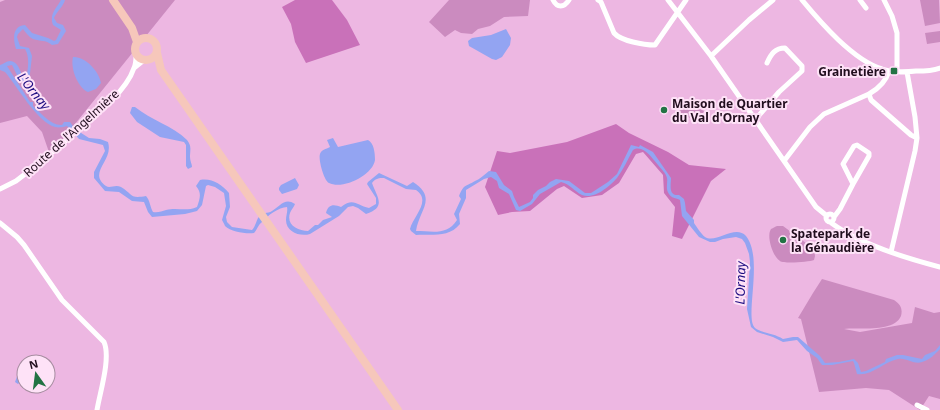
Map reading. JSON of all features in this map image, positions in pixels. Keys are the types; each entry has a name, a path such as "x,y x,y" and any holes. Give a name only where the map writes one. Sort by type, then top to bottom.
{"main road":[{"path":"113,0 132,28 137,42 135,48 136,55 161,70 398,410"},
{"path":"132,28 145,38 150,39 155,43 157,46 161,70"},
{"path":"137,42 145,38"},
{"path":"146,60 153,58 157,53"}],"street":[{"path":"553,0 556,5 564,6 569,0"},
{"path":"598,0 603,6 614,33 618,37 644,44 655,45 676,12 686,0"},
{"path":"668,0 711,56 816,207 831,218 842,230 858,239 913,260 940,266"},
{"path":"711,56 749,20 773,0"},
{"path":"802,0 838,39 868,63 889,71 906,72 940,68"},
{"path":"884,0 892,16 897,33 897,71"},
{"path":"862,1 866,8"},
{"path":"755,120 779,92 802,71 802,66 785,48 780,48 771,53 767,63"},
{"name":"Route de l'Angelmière","path":"0,189 16,182 42,162 119,93 134,68 136,55"},
{"name":"Route de l'Angelmière","path":"134,68 146,60"},
{"path":"784,161 810,127 824,114 869,94 886,79 889,71"},
{"path":"891,252 915,151 915,117 906,72"},
{"path":"869,94 871,100 910,136 916,138"},
{"path":"831,218 840,209 869,156 869,153 857,145 854,146 842,164 853,184"},
{"path":"0,223 24,245 62,300 104,342 107,356 97,410"},
{"path":"917,405 927,410"}],"shaded area":[{"path":"5,0 175,0 50,155 42,132 27,116 0,123 0,2"},
{"path":"295,0 332,0 347,20 360,45 306,63 295,42 291,24 282,7"},
{"path":"449,0 530,0 528,16 504,17 490,26 478,29 472,34 461,33 455,30 445,37 429,22"},
{"path":"920,0 939,0 940,23 925,26"},
{"path":"940,31 940,42 927,44 925,33"},
{"path":"684,101 704,111 698,122 678,112"},
{"path":"616,124 629,133 668,152 689,165 726,169 711,181 682,239 672,236 675,207 664,193 663,175 643,152 636,154 619,183 602,195 582,198 564,186 557,189 530,211 512,212 498,215 485,187 497,151 510,153 567,142"},
{"path":"777,226 783,226 814,249 814,260 802,262 782,262 777,259 771,246 769,236 771,229"},
{"path":"822,279 894,300 898,303 902,311 901,316 891,325 875,328 844,329 860,332 912,323 915,307 934,313 940,312 940,399 929,396 920,410 889,390 866,388 819,392 801,319 798,318"}],"water":[{"path":"61,0 65,0 54,18 57,23 63,25 66,31 58,44 52,45 45,41 33,39 23,29 18,34 17,37 20,46 29,48 32,56 29,82 26,83 20,81 12,65 7,66 30,102 33,102 33,106 46,118 58,125 62,125 64,122 70,122 75,129 89,138 100,139 108,142 108,155 99,176 101,181 108,187 121,187 137,197 146,196 153,212 197,207 200,196 196,186 200,180 208,180 219,184 229,193 230,207 226,217 227,222 232,227 252,230 260,216 272,211 288,201 295,204 289,217 291,224 300,230 308,231 323,220 332,217 326,213 330,206 336,205 341,207 352,202 369,208 376,204 376,198 367,184 379,173 407,186 413,182 420,188 426,199 416,231 439,232 449,228 457,220 454,214 461,199 459,196 464,188 489,171 496,172 504,185 512,191 519,207 530,202 533,195 538,190 556,179 569,181 585,193 591,193 617,174 631,145 639,147 640,145 653,152 671,178 673,194 679,195 684,199 686,211 705,237 714,238 736,232 742,233 746,236 751,246 753,258 754,272 751,312 752,322 755,328 783,339 798,337 820,356 825,363 854,359 858,363 861,372 866,371 885,362 886,359 897,355 922,359 925,355 935,351 940,345 940,349 930,358 919,363 898,359 868,373 857,374 853,361 832,365 822,365 817,358 807,351 797,340 783,342 757,332 751,327 747,309 750,262 745,243 742,239 736,237 710,242 699,237 682,216 680,200 671,196 668,192 665,173 644,150 640,149 633,150 617,178 597,194 592,196 582,195 567,184 561,182 540,194 532,204 520,211 516,210 509,194 499,188 497,181 491,177 484,179 466,190 466,198 459,214 460,224 451,231 440,234 416,235 411,231 410,229 412,224 422,204 420,194 416,190 406,189 384,178 375,180 372,183 379,201 376,208 372,211 366,214 353,206 348,207 339,216 306,235 294,233 288,228 286,220 287,207 280,208 270,215 261,223 254,233 243,233 231,230 225,226 222,220 226,206 224,193 215,187 208,185 206,186 202,205 197,211 185,214 152,217 144,202 132,201 119,192 105,191 94,178 94,172 105,151 103,145 79,139 67,126 55,127 48,124 34,111 5,72 0,70 0,65 7,61 13,61 23,77 26,78 28,67 27,52 25,49 16,49 14,34 18,28 25,25 32,33 54,41 56,40 61,30 53,25 52,15"},
{"path":"506,29 511,38 510,45 502,57 496,60 469,46 468,41 472,38 491,35"},
{"path":"73,57 82,59 94,69 100,78 101,83 96,89 88,92 84,90 78,82 73,67"},
{"path":"132,107 135,107 141,112 175,131 189,142 192,167 188,169 186,166 186,145 184,142 160,137 137,122 130,113"},
{"path":"333,138 338,147 368,140 370,141 374,148 375,160 369,171 363,176 349,183 335,185 329,183 322,170 320,154 330,147 327,140"},
{"path":"295,178 299,185 297,189 282,194 279,190 281,185"}],"place":[{"name":"Grainetière","path":"894,71"},
{"name":"Maison de Quartier du Val d'Ornay","path":"664,110"},
{"name":"Spatepark de la Génaudière","path":"783,240"}],"water label":[{"name":"L'Ornay","path":"34,91"},
{"name":"L'Ornay","path":"740,283"}]}
